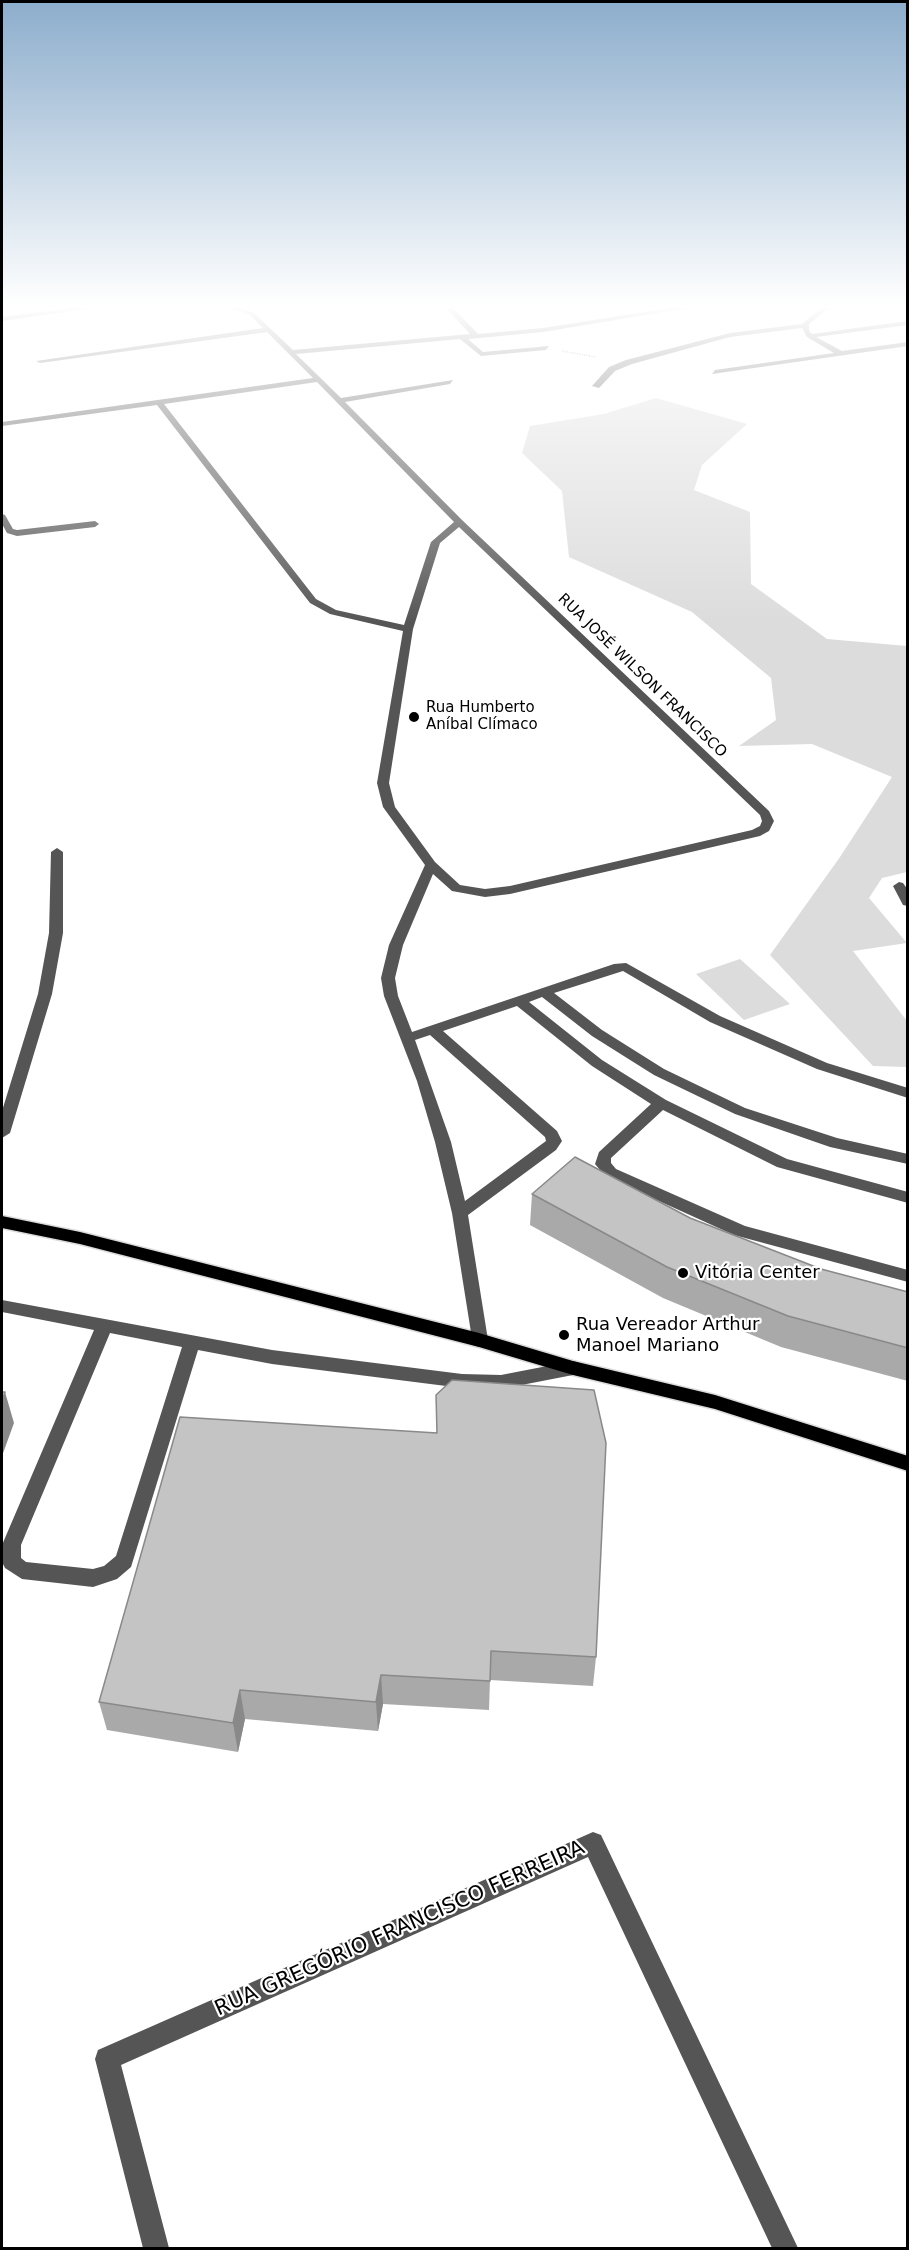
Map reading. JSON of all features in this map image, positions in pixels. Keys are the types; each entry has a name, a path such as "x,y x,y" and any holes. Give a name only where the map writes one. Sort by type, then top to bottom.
{"main road":[{"path":"2,1222 80,1238 479,1340 573,1368 715,1402 908,1464"}],"street":[{"path":"2,424 85,413"},
{"path":"168,413 313,601 333,612 408,629"},
{"name":"RUA JOSÉ WILSON FRANCISCO","path":"351,413 459,522 765,814 768,821 765,828 756,833 510,890 468,892 456,888 431,865"},
{"path":"2,517 10,531 17,533 95,524"},
{"path":"459,522 441,535 436,542 408,629 384,783 389,807 431,865 390,962 388,978 391,996 408,1038 443,1142 460,1213 479,1340"},
{"path":"2,1134 45,994 56,933 57,852"},
{"path":"899,886 908,902"},
{"path":"408,1038 619,967 626,967 715,1019 822,1066 908,1093"},
{"path":"544,993 597,1033 659,1072 740,1111 835,1143 908,1159"},
{"path":"519,1001 597,1063 662,1103 782,1163 908,1198"},
{"path":"433,1030 552,1135 554,1141 551,1146 460,1213"},
{"path":"662,1103 604,1156 603,1164 611,1173 740,1231 908,1276"},
{"path":"2,1306 272,1357 462,1381 501,1382 573,1368"},
{"path":"104,1326 11,1545 12,1562 22,1570 93,1578 110,1573 124,1561 192,1342"},
{"name":"RUA GREGÓRIO FRANCISCO FERREIRA","path":"156,2248 107,2059 593,1843 785,2248"}],"shaded area":[{"path":"708,413 747,424 702,465 694,490 750,512 751,584 827,639 907,646 907,872 882,878 869,898 907,943 853,951 907,1021 907,1067 873,1066 770,955 840,857 892,777 812,744 739,746 776,720 771,678 692,612 569,557 562,491 522,453 530,426 604,414"},
{"path":"740,959 790,1004 744,1020 696,974"}],"building":[{"path":"575,1157 690,1218 821,1269 908,1292 908,1348 788,1316 667,1267 532,1194"},
{"path":"452,1380 594,1390 606,1443 596,1657 491,1651 490,1681 381,1675 376,1702 240,1690 233,1723 99,1702 180,1417 437,1433 436,1395"}],"place":[{"name":"Rua Humberto Aníbal Clímaco","path":"414,717"},
{"name":"Vitória Center","path":"683,1273"},
{"name":"Rua Vereador Arthur Manoel Mariano","path":"564,1335"}]}
